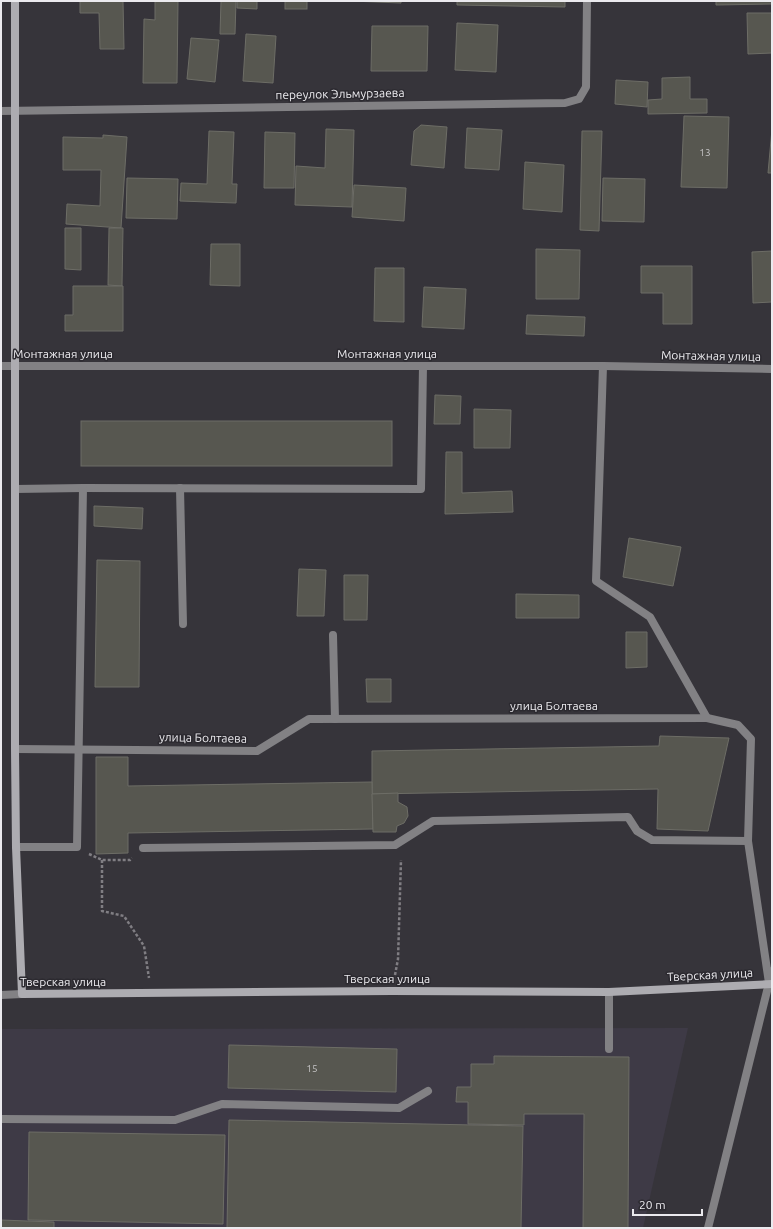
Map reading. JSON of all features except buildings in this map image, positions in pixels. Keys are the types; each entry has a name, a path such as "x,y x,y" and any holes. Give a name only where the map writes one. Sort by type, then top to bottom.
{"street":[{"path":"15,1 15,749 16,847 22,994"},
{"name":"переулок Эльмурзаева","path":"1,111 565,103 579,99 586,87 587,1"},
{"name":"Монтажная улица","path":"1,366 602,366 772,369"},
{"path":"15,489 421,489 423,366"},
{"path":"602,366 596,581 650,617 707,718"},
{"path":"16,847 77,847 83,488"},
{"path":"180,488 183,624"},
{"path":"333,635 335,719"},
{"name":"улица Болтаева","path":"15,749 257,751 309,719 707,718 738,725 751,739 748,841 770,984"},
{"path":"143,848 395,845 433,821 628,817 637,831 652,840 748,841"},
{"path":"708,1228 770,984 772,971"},
{"name":"Тверская улица","path":"1,995 392,991 609,992 770,984"},
{"path":"609,992 609,1050"},
{"path":"1,1119 175,1120 222,1104 399,1108 428,1091"}],"path":[{"path":"392,991 398,959 402,863 395,845"},
{"path":"77,847 102,860 130,860 143,848"},
{"path":"102,860 102,911 124,916 144,946 152,994"}],"shaded area":[{"path":"688,1028 643,1228 1,1228 1,1029"}]}
